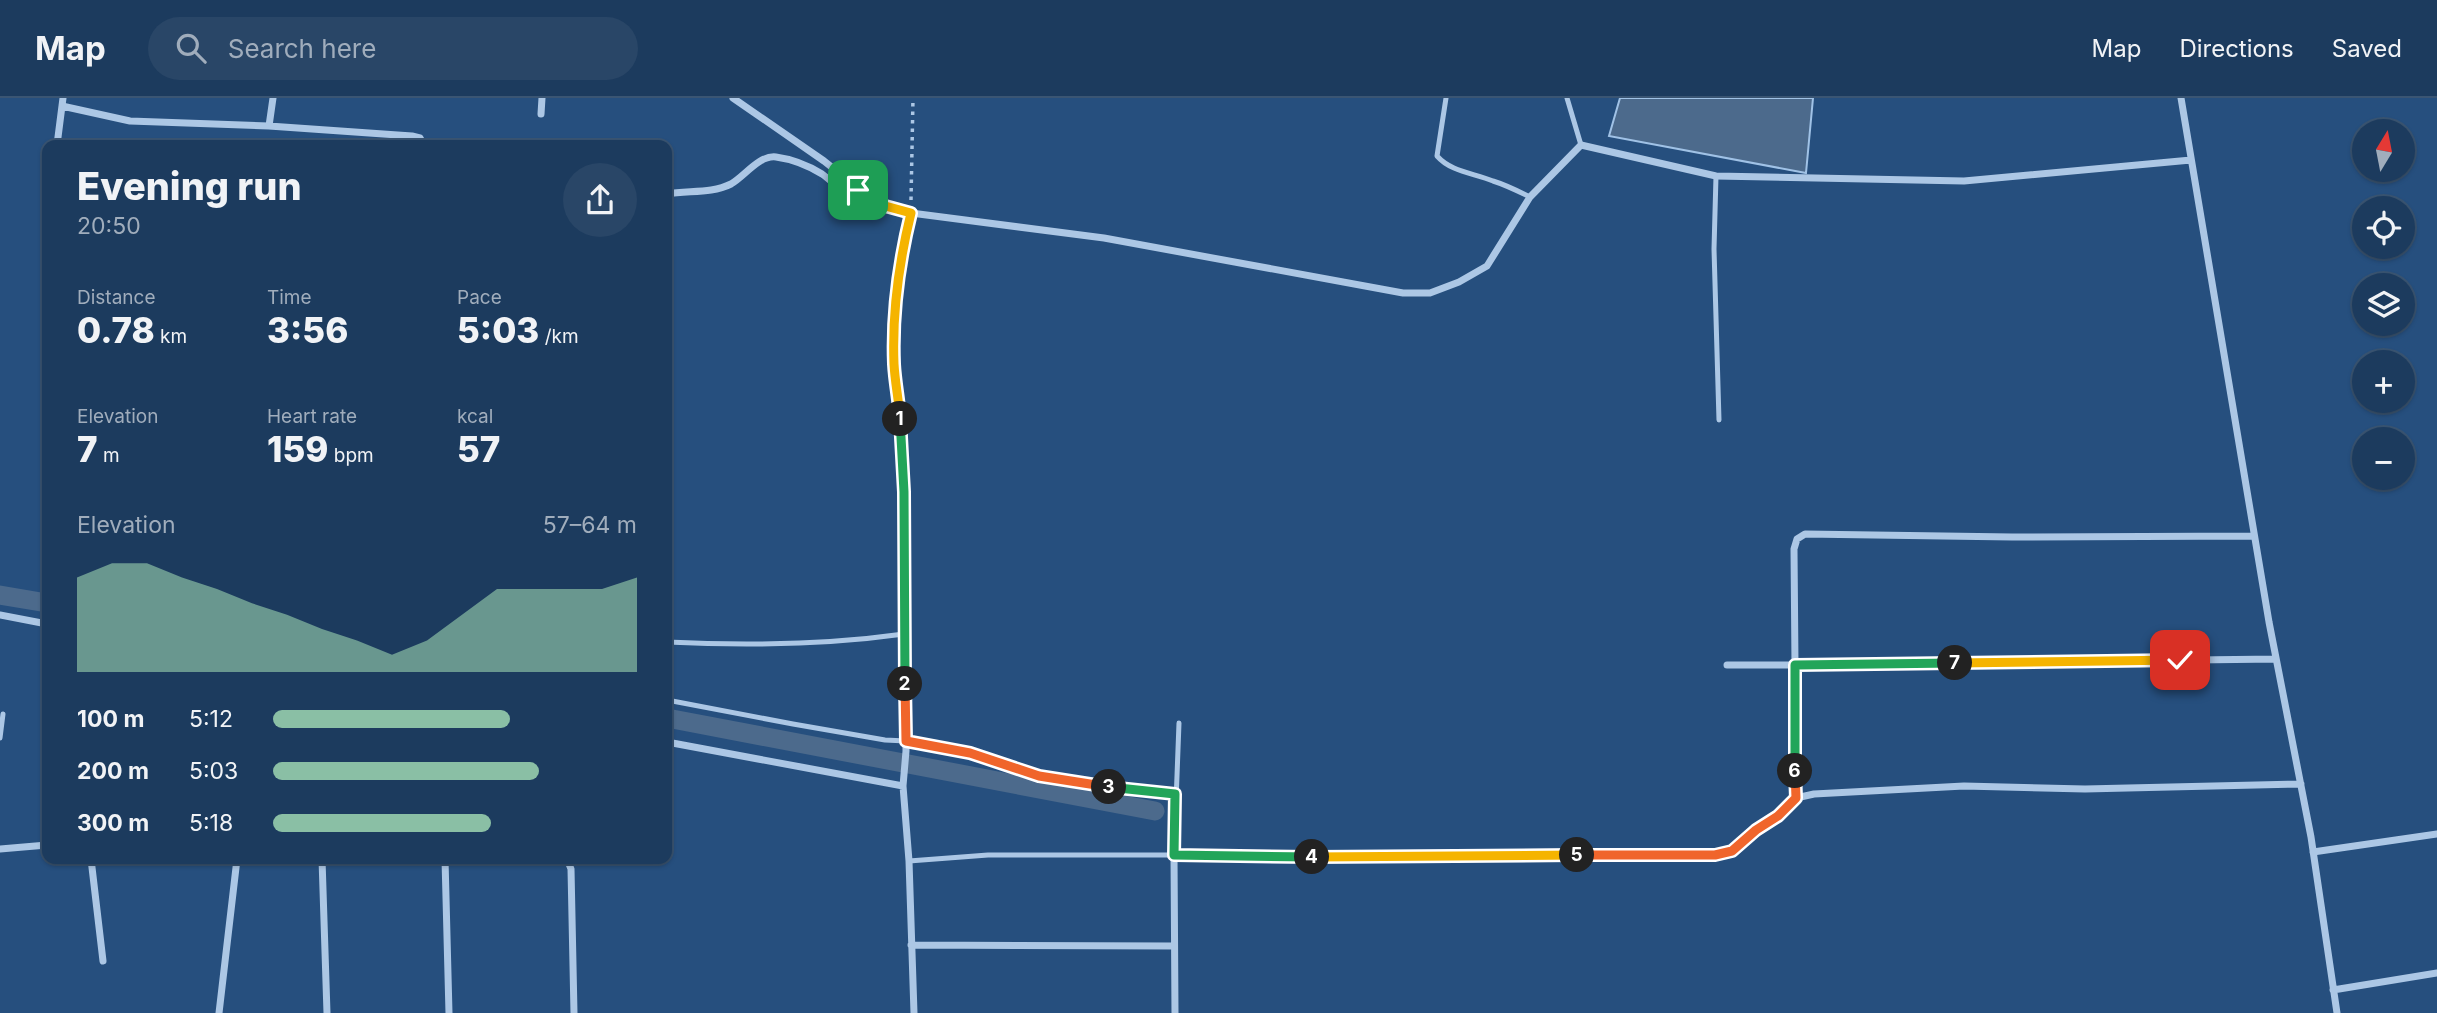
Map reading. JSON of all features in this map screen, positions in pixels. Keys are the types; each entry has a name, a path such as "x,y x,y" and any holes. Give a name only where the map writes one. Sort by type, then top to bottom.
{"street":[{"path":"269,126 273,98"},
{"path":"541,114 542,98"},
{"path":"733,98 824,161 878,204"},
{"path":"2181,98 2254,536 2313,852 2337,1013"},
{"path":"58,140 62,102 130,121 269,126 412,136 421,140"},
{"path":"672,194 727,186 766,158 772,157 785,159 820,173 853,200 911,213 1104,238 1403,293 1430,293 1460,282 1487,266 1530,197 1581,145 1716,176 1964,181 2192,160"},
{"path":"911,213 900,261 894,364 904,492 906,751 903,786 909,861 914,1013"},
{"path":"2254,536 1805,534 1797,539 1794,549 1796,798 1823,793 1964,786 2085,789 2301,785"},
{"path":"0,615 42,623"},
{"path":"1727,665 2276,659"},
{"path":"672,743 903,786"},
{"path":"2313,852 2437,834"},
{"path":"0,849 42,845"},
{"path":"1174,855 1175,1013"},
{"path":"92,864 103,961"},
{"path":"219,1013 236,864"},
{"path":"322,864 327,1013"},
{"path":"445,864 449,1013"},
{"path":"569,864 574,1013"},
{"path":"911,945 1174,946"},
{"path":"2333,989 2437,973"}],"lane":[{"path":"1446,98 1437,156 1442,162 1530,197"},
{"path":"1567,98 1581,145"},
{"path":"1716,176 1714,249 1719,420"},
{"path":"672,642 763,645 842,643 904,634"},
{"path":"672,700 793,724 970,753 1039,776 1070,783 1175,794"},
{"path":"0,738 4,715"},
{"path":"909,861 988,855 1174,855 1179,723"}],"path":[{"path":"911,213 913,98"},
{"path":"1174,855 1715,855 1732,851 1756,830 1778,816 1796,798"}],"water":[{"path":"1620,98 1813,98 1806,173 1609,136"}],"waterway":[{"path":"0,595 42,602"},
{"path":"672,719 1155,811"}],"route":[{"path":"858,190 878,204 911,213 900,261 894,364 904,492 906,741 970,753 1039,776 1070,783 1175,794 1174,855 1715,855 1732,851 1756,830 1778,816 1796,798 1795,665 2180,660"}]}
